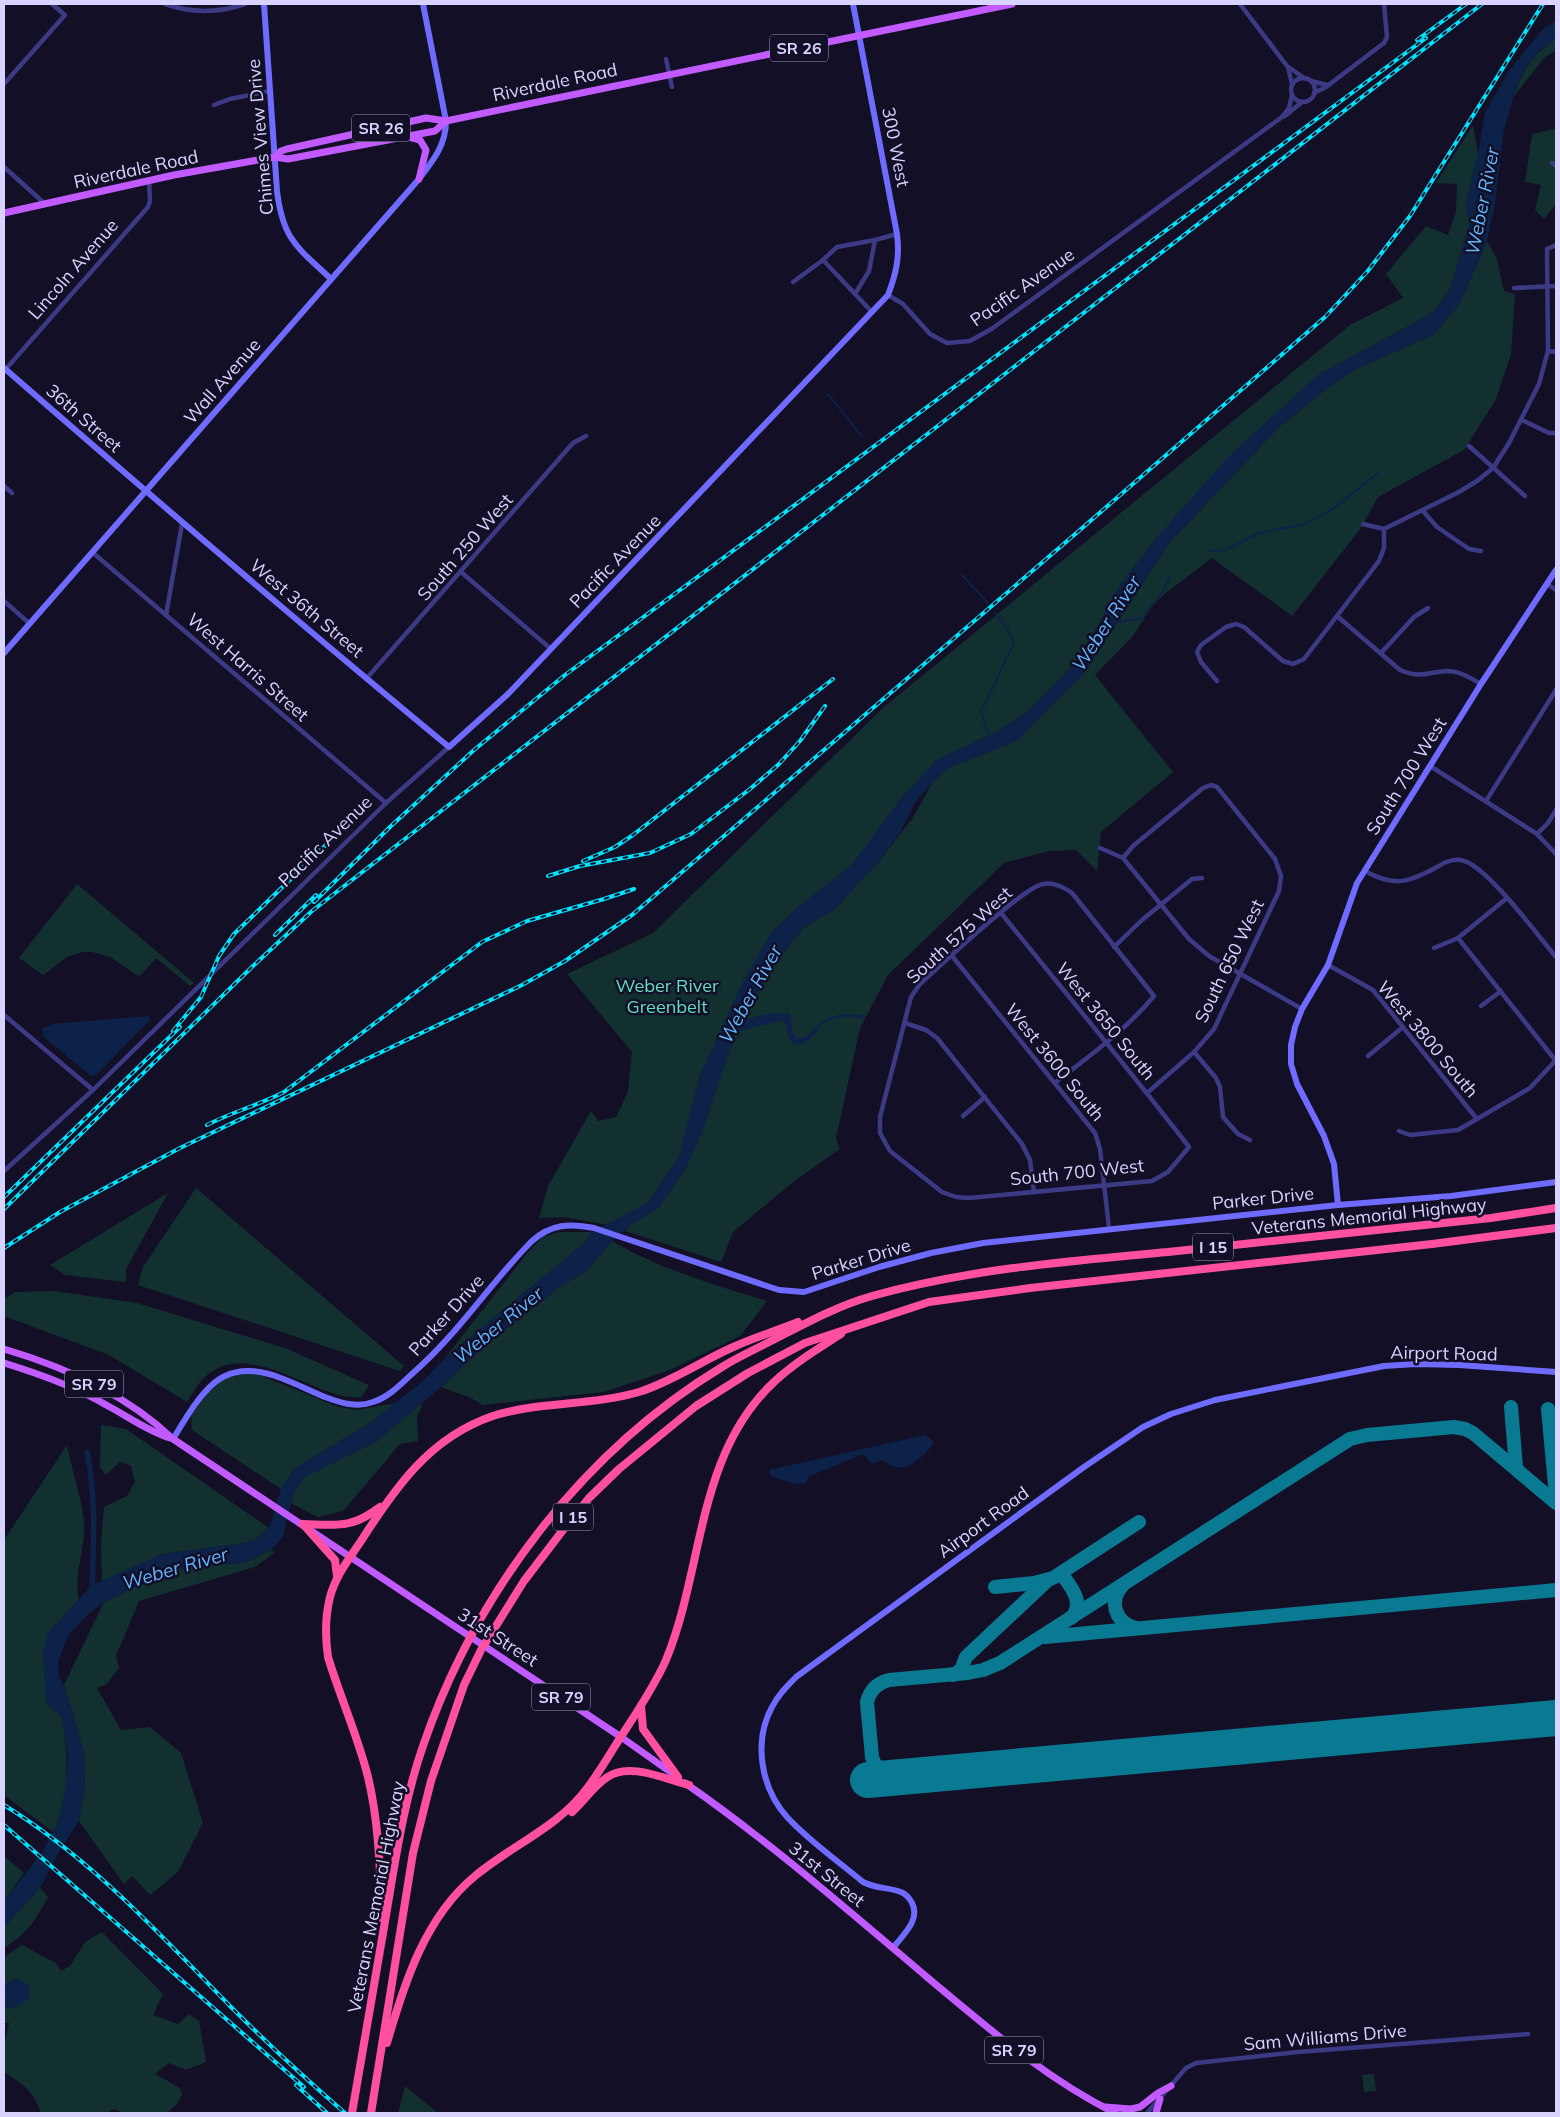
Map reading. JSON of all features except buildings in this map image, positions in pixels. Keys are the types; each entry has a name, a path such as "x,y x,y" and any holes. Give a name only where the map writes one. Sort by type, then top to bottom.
{"highway":[{"name":"Veterans Memorial Highway","path":"352,2113 407,1798 423,1745 446,1686 491,1600 546,1522 579,1484 614,1449 683,1393 723,1366 833,1310 871,1296 934,1282 1030,1265 1482,1220 1556,1208"},
{"name":"Veterans Memorial Highway","path":"371,2113 413,1853 431,1781 464,1686 481,1650 524,1581 589,1498 655,1437 696,1406 748,1373 805,1343 929,1302 1030,1288 1432,1244 1556,1228"},
{"path":"383,1934 379,1850 374,1805 368,1775 328,1657 326,1636 330,1597 337,1576 386,1503 408,1474 425,1457 445,1442 492,1417 520,1410 604,1399 640,1391 671,1379 732,1348 833,1310"},
{"path":"378,2076 402,1990 419,1951 443,1912 474,1876 553,1822 572,1806 588,1788 641,1706 668,1652 687,1588 713,1484 729,1442 752,1408 772,1384 790,1368 849,1329"},
{"path":"302,1524 344,1525 366,1518 386,1503"},
{"path":"302,1524 334,1560 337,1576"},
{"path":"641,1706 643,1729 678,1778"},
{"path":"553,1822 567,1816 604,1779 621,1771 642,1772 689,1786"}],"main road":[{"name":"SR 26","path":"670,74 1012,4"},
{"name":"Riverdale Road","path":"4,213 149,181 275,157 288,159 434,131 446,121 456,118 670,74"},
{"name":"Riverdale Road","path":"275,157 286,148 426,118 446,121"},
{"path":"406,136 417,139 425,147 425,160 419,179"},
{"name":"31st Street","path":"4,1349 54,1366 112,1394 153,1420 173,1439 621,1737 795,1866 1036,2066 1102,2108"},
{"name":"SR 79","path":"4,1363 76,1389 108,1405 151,1432 173,1439"},
{"path":"1102,2108 1132,2109 1140,2107 1171,2086"},
{"path":"1156,2113 1160,2099"},
{"name":"SR 79","path":"1102,2108 1115,2113"}],"street":[{"path":"4,84 65,15 52,4"},
{"path":"165,4 189,10 208,11 245,4"},
{"name":"Chimes View Drive","path":"264,4 280,211 286,230 294,243 331,279"},
{"path":"423,4 446,121"},
{"name":"300 West","path":"853,4 897,234 899,252 897,272 888,295"},
{"path":"1240,4 1287,66 1291,76 1292,95 1296,100 1303,102 1309,100 1314,94 1379,49 1384,43 1386,37 1384,4"},
{"path":"666,59 672,87"},
{"path":"1287,66 1304,78 1320,85 1329,85"},
{"path":"1292,86 1296,80 1304,78"},
{"path":"1310,80 1314,86 1314,94"},
{"path":"214,105 230,99 270,92"},
{"name":"Pacific Avenue","path":"1282,117 1289,108 1292,95"},
{"name":"Pacific Avenue","path":"4,1171 93,1090 386,803 493,709 888,295 903,304 930,334 947,343 970,341 999,324 1282,117 1292,112 1303,102"},
{"name":"Wall Avenue","path":"4,654 419,179 444,142 446,121"},
{"path":"4,167 44,204"},
{"name":"Lincoln Avenue","path":"4,370 148,207 150,201 149,181"},
{"path":"793,282 824,260 837,247 897,234"},
{"path":"855,294 869,271 874,240"},
{"path":"1363,524 1384,529 1459,492 1493,468 1522,420 1539,384 1548,351 1547,249 1556,245"},
{"path":"824,260 872,312"},
{"path":"1514,288 1556,286"},
{"path":"1548,351 1556,352"},
{"name":"36th Street","path":"4,370 145,491"},
{"path":"1522,420 1549,433 1556,433"},
{"name":"South 250 West","path":"366,678 573,443 586,436"},
{"path":"1469,446 1525,496"},
{"path":"4,486 12,493"},
{"name":"West 36th Street","path":"145,491 449,747"},
{"path":"1423,511 1437,527 1469,550 1481,551"},
{"path":"166,615 182,524"},
{"path":"1217,681 1201,662 1197,652 1201,645 1236,624 1244,627 1283,661 1293,664 1304,659 1379,561 1384,548 1384,529"},
{"name":"West Harris Street","path":"92,552 386,803"},
{"name":"South 700 West","path":"1338,1205 1334,1164 1324,1136 1297,1084 1291,1064 1295,1026 1302,1009 1328,965 1357,883 1481,684 1556,570"},
{"path":"461,572 552,649"},
{"path":"1547,584 1556,590"},
{"path":"4,601 30,624"},
{"path":"1381,653 1414,617 1428,608"},
{"path":"1337,616 1400,670 1413,675 1448,671 1466,675 1481,684"},
{"path":"1486,801 1556,690"},
{"path":"1430,766 1537,834 1556,854"},
{"name":"South 650 West","path":"1123,858 1133,846 1203,788 1211,785 1217,787 1274,859 1280,876 1279,891 1214,1030 1194,1052 1147,1093"},
{"path":"1537,834 1548,823 1556,810"},
{"path":"1100,848 1123,858 1189,939 1209,956 1302,1009"},
{"path":"1364,872 1380,880 1397,882 1414,880 1447,862 1460,860 1471,863 1498,887 1556,957"},
{"path":"1055,1083 1138,1015 1154,996 1114,947 1192,879 1202,878"},
{"name":"South 575 West","path":"956,1197 942,1192 890,1151 880,1133 880,1117 911,997 920,984 1001,913 1028,891 1043,884 1060,885 1072,893 1114,947"},
{"path":"1434,948 1458,938 1506,898"},
{"name":"West 3650 South","path":"1001,913 1189,1147"},
{"path":"1399,1131 1410,1135 1458,1130 1530,1088 1556,1060 1458,938"},
{"name":"West 3600 South","path":"952,956 1095,1133 1100,1150 1109,1228"},
{"name":"West 3800 South","path":"1328,965 1373,990 1477,1119"},
{"path":"1480,1006 1501,991"},
{"path":"4,1015 93,1090"},
{"path":"904,1022 926,1030 937,1038 1022,1144 1030,1160 1034,1192"},
{"path":"1368,1056 1403,1027"},
{"path":"1194,1052 1216,1078 1220,1087 1223,1118 1238,1134 1250,1140"},
{"path":"963,1116 985,1097"},
{"name":"South 700 West","path":"956,1197 1152,1181 1168,1172 1189,1147"},
{"name":"Parker Drive","path":"173,1439 204,1392 219,1379 237,1371 248,1370 271,1375 328,1398 351,1405 360,1405 377,1400 398,1387 439,1349 524,1249 540,1234 561,1225 577,1224 594,1228 779,1290 804,1292 879,1267 983,1243 1109,1228 1338,1205 1451,1196 1556,1182"},
{"name":"Airport Road","path":"893,1948 908,1930 915,1916 914,1906 910,1898 903,1893 873,1888 863,1882 787,1817 769,1789 762,1766 764,1726 772,1707 781,1693 796,1677 1084,1467 1143,1427 1171,1414 1214,1400 1384,1366 1416,1364 1459,1365 1556,1372"},
{"name":"Sam Williams Drive","path":"1147,2113 1186,2068 1196,2063 1298,2052 1528,2034"}],"green space":[{"path":"1556,39 1556,50 1544,58 1514,96 1520,79 1529,63 1541,50"},
{"name":"Weber River Greenbelt","path":"1473,125 1478,154 1466,203 1470,223 1450,289 1437,308 1429,315 1318,375 1158,536 1121,584 1092,636 1071,667 1029,711 998,731 937,760 891,813 852,865 801,905 773,931 700,1075 679,1157 648,1203 609,1225 562,1217 539,1218 548,1186 591,1111 598,1121 616,1117 628,1092 632,1052 567,974 653,933 884,707 1350,325 1403,298 1386,274 1426,226 1448,235 1456,211 1457,184 1436,183"},
{"path":"1554,129 1556,131 1556,204 1544,219 1535,210 1541,185 1525,182 1532,134"},
{"path":"1487,241 1497,259 1504,291 1515,294 1511,355 1495,401 1464,450 1378,497 1361,528 1292,616 1212,558 1163,595 1150,609 1133,636 1095,675 1173,772 1101,832 1097,871 1076,850 1049,851 1004,863 888,975 860,1028 836,1138 840,1149 797,1179 733,1232 721,1262 625,1231 630,1225 659,1207 702,1132 741,1021 771,968 804,927 835,909 873,869 912,819 932,783 948,768 1018,740 1083,675 1169,543 1278,428 1329,387 1356,369 1433,335 1460,303"},
{"path":"77,884 194,983 190,986 156,958 138,976 110,957 92,952 83,952 67,957 43,975 19,958"},
{"path":"196,1188 404,1366 400,1371 138,1285 143,1267"},
{"path":"168,1193 126,1269 126,1282 65,1275 50,1265"},
{"path":"559,1232 591,1232 587,1241 445,1358 528,1252 543,1237"},
{"path":"612,1241 668,1268 767,1301 740,1336 670,1370 604,1392 483,1405 471,1398 441,1387 491,1340 557,1289 587,1270"},
{"path":"54,1291 137,1303 285,1348 369,1385 361,1398 342,1396 270,1369 252,1364 234,1364 217,1369 202,1380 187,1402 109,1355 4,1316 4,1299 15,1292"},
{"path":"237,1374 257,1374 336,1406 356,1410 397,1403 370,1423 294,1469 281,1489 192,1430 191,1416 206,1395 223,1379"},
{"path":"423,1404 417,1416 418,1441 400,1444 343,1511 318,1517 291,1503 294,1492 305,1476 377,1441"},
{"path":"101,1425 126,1429 269,1528 255,1540 163,1554 102,1581 101,1544 104,1507 127,1496 135,1482 131,1466 120,1462 106,1475 100,1468"},
{"path":"67,1445 81,1503 84,1532 78,1571 79,1599 48,1633 46,1703 62,1717 67,1761 63,1804 53,1832 4,1795 4,1540"},
{"path":"272,1549 274,1553 255,1567 139,1601 116,1656 119,1668 107,1684 97,1688 121,1730 150,1727 181,1753 203,1823 178,1872 150,1895 132,1876 124,1884 79,1821 85,1787 84,1752 64,1685 104,1602 154,1578 191,1566 244,1563"},
{"path":"4,1856 24,1873 4,1901"},
{"path":"40,1888 48,1897 38,1914 25,1931 4,1948 4,1927"},
{"path":"102,1932 163,1994 153,2015 178,2024 189,2014 199,2021 206,2062 186,2070 169,2063 155,2074 180,2088 182,2095 177,2104 167,2113 124,2113 114,2109 106,2113 41,2113 31,2093 4,2072 4,2042 9,2023 4,2023 4,2008 17,2007 16,1978 4,1985 4,1957 22,1945 56,1963 61,1971 70,1966 85,1942"},
{"path":"1374,2074 1376,2091 1364,2092 1362,2075"},
{"path":"405,2086 438,2113 398,2113"}],"water":[{"name":"Weber River","path":"1556,21 1556,39 1541,49 1525,68 1517,85 1504,129 1495,204 1487,241 1460,303 1433,335 1356,369 1329,387 1278,428 1169,543 1083,675 1018,740 948,768 932,783 915,803 900,833 873,869 835,909 804,927 771,968 742,1020 768,1014 790,1013 793,1034 796,1038 800,1038 809,1035 823,1021 834,1016 852,1014 864,1016 862,1019 846,1017 826,1022 821,1025 808,1041 798,1045 791,1041 786,1023 780,1021 736,1032 702,1132 685,1170 659,1207 630,1225 612,1241 587,1270 557,1289 491,1340 441,1387 377,1441 305,1477 294,1492 283,1537 272,1549 244,1563 191,1566 153,1578 104,1602 88,1614 68,1636 58,1662 59,1677 64,1685 84,1752 85,1787 79,1821 60,1850 40,1888 4,1927 4,1901 43,1851 58,1821 65,1791 68,1758 62,1717 46,1703 43,1652 48,1633 92,1585 163,1554 255,1540 269,1528 281,1489 294,1469 370,1423 424,1380 445,1358 587,1241 591,1232 648,1203 679,1157 700,1075 748,971 773,931 801,905 852,865 903,795 937,760 998,731 1029,711 1071,667 1092,636 1121,584 1158,536 1229,456 1318,375 1429,315 1437,308 1450,289 1470,223 1466,203 1478,154 1485,113 1508,72 1542,30"},
{"path":"149,1016 150,1020 96,1075 91,1076 44,1037 42,1029 52,1024"},
{"path":"925,1435 934,1442 918,1460 901,1468 890,1465 882,1460 872,1464 863,1454 808,1477 806,1483 795,1484 771,1476 769,1470"},
{"path":"16,1978 30,1986 29,1998 17,2007 4,2008 4,1985"}],"waterway":[{"path":"828,394 862,437"},
{"path":"1209,551 1226,550 1259,533 1305,524 1334,508 1378,473"},
{"path":"962,575 988,603"},
{"name":"Weber River","path":"1118,622 1142,618 1164,590 1170,576"},
{"path":"989,738 981,711 1014,643 1007,628 995,613"},
{"path":"87,1452 93,1502 92,1585 94,1591"}],"taxiway":[{"path":"1511,1407 1516,1467 1519,1472"},
{"path":"1548,1409 1556,1496"},
{"path":"899,1777 882,1772 876,1766 872,1757 867,1702 870,1694 878,1685 889,1680 968,1673 983,1670 1000,1663 1350,1439 1367,1435 1454,1427 1465,1429 1473,1433 1556,1503"},
{"path":"995,1587 1034,1583 1053,1578 1139,1522"},
{"path":"1061,1573 1072,1589 1077,1601 1075,1612 1071,1618"},
{"path":"953,1675 961,1670 966,1657 1048,1580"},
{"path":"1123,1585 1118,1591 1116,1598 1116,1611 1123,1621 1136,1628"},
{"path":"1045,1637 1556,1590"}],"runway":[{"path":"868,1780 1556,1718"}],"railway":[{"path":"1417,40 1466,4"},
{"path":"4,1209 312,911 1482,4"},
{"path":"4,1248 60,1212 180,1148 522,985 565,961 632,915 1325,317 1367,272 1410,216 1543,4"},
{"path":"314,902 391,826 474,750 565,675 1426,38"},
{"path":"583,861 615,847 633,835 833,679"},
{"path":"548,876 580,866 650,853 691,834 778,765 800,741 825,706"},
{"path":"173,1031 201,997 219,956 234,934 363,809"},
{"path":"207,1125 284,1092 482,942 527,921 634,889"},
{"path":"275,935 316,895"},
{"path":"4,1197 180,1027"},
{"path":"4,1805 67,1849 124,1899 231,2007 345,2113"},
{"path":"4,1825 304,2087"},
{"path":"296,2085 327,2113"}]}
